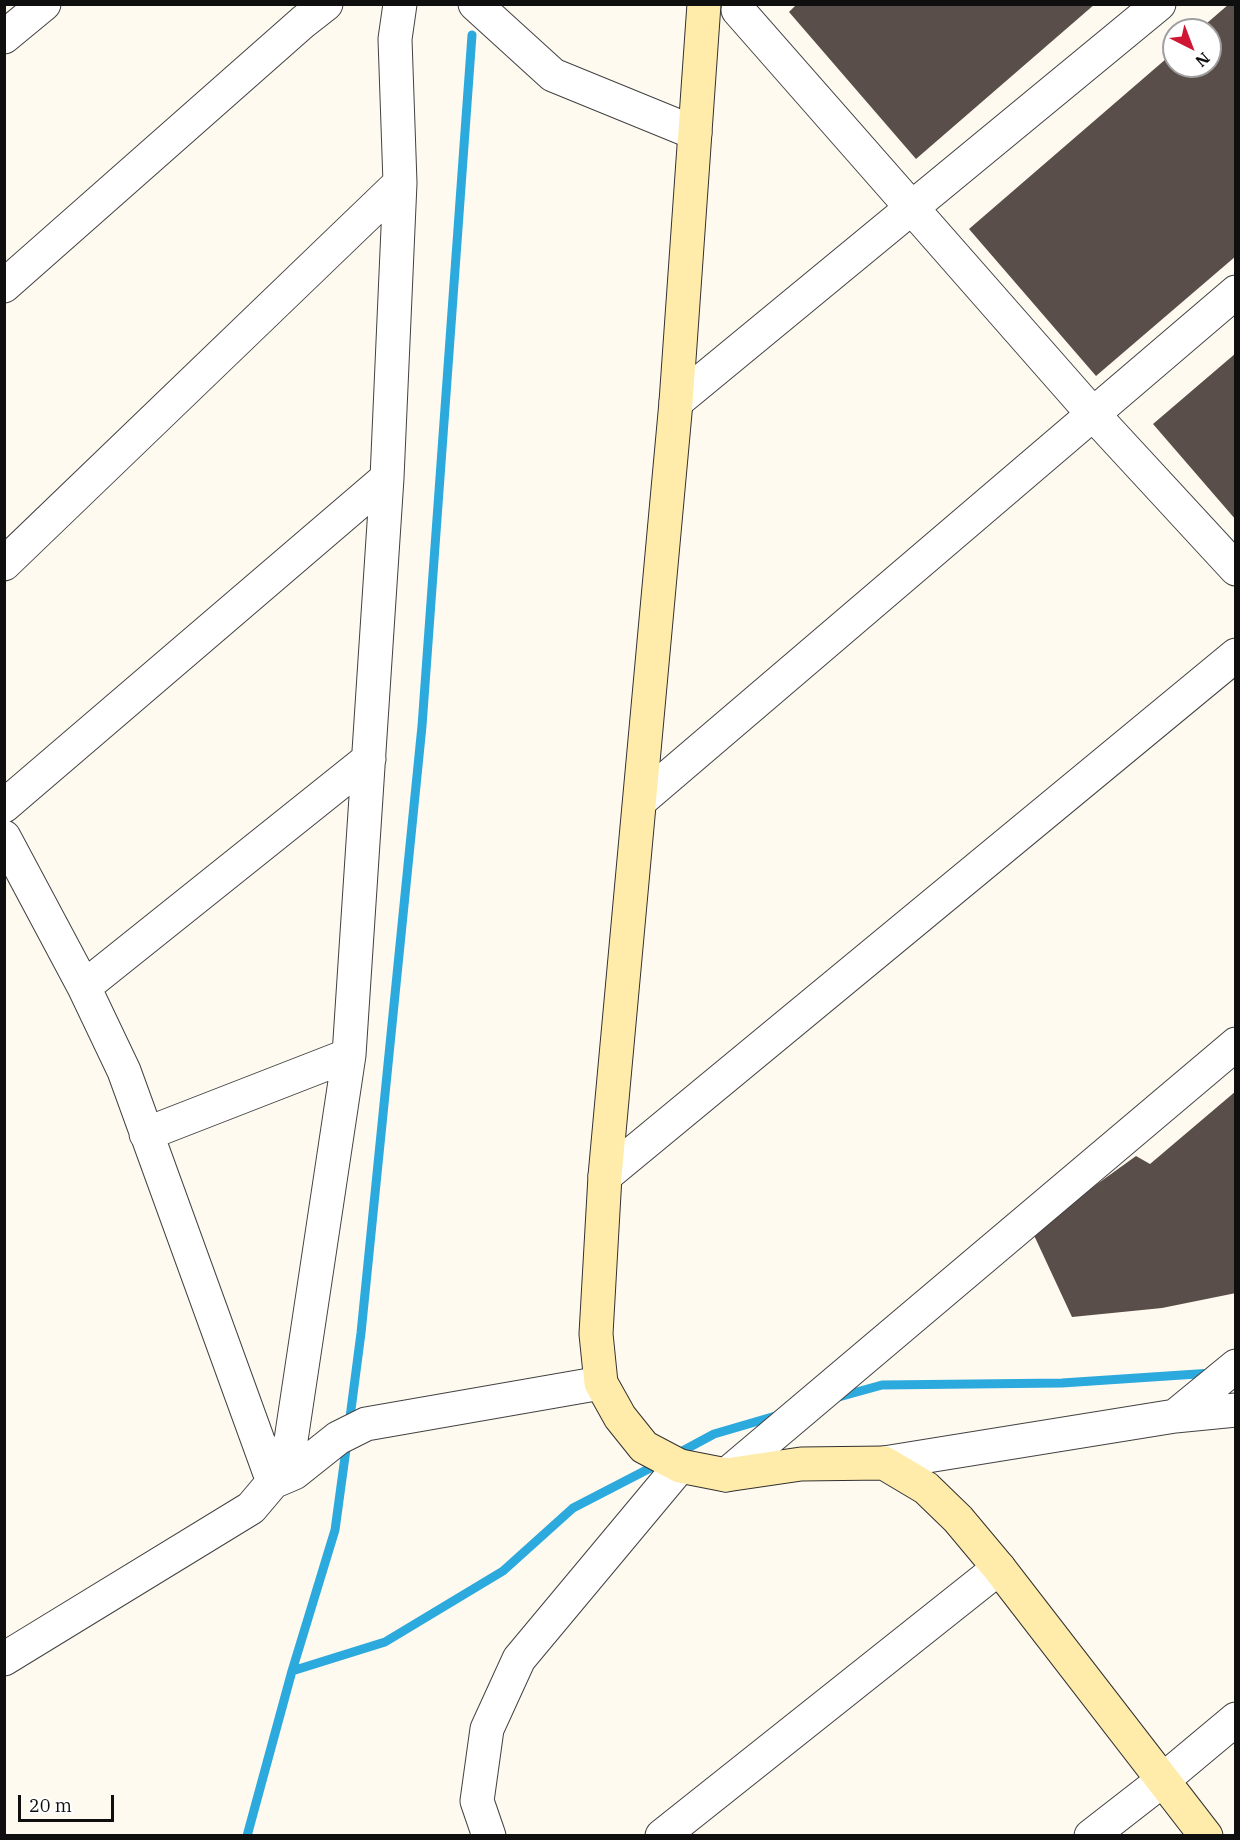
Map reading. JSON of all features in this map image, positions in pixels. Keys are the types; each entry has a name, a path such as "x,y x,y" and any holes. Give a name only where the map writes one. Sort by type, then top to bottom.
{"street":[{"path":"4,37 44,4"},
{"path":"4,286 303,22 327,4"},
{"path":"4,1659 251,1508 273,1482 291,1440 349,1055 387,478 400,183 395,39 400,4"},
{"path":"475,4 553,75 695,133"},
{"path":"704,4 676,402 605,1176 596,1334 601,1383 620,1417 644,1447 680,1466 726,1475 801,1464 884,1463 1175,1416 1236,1410"},
{"path":"676,402 1159,4"},
{"path":"701,38 741,7 1092,413 1236,569"},
{"path":"4,564 400,183"},
{"path":"640,801 1236,292"},
{"path":"4,806 387,478"},
{"path":"605,1176 1236,655"},
{"path":"84,987 369,759"},
{"path":"4,837 84,987 124,1071 273,1482"},
{"path":"726,1475 1236,1044"},
{"path":"146,1134 349,1055"},
{"path":"1175,1416 1236,1366"},
{"path":"273,1482 294,1473 338,1438 366,1424 601,1383"},
{"path":"884,1463 926,1488 958,1519 999,1568 1206,1836"},
{"path":"489,1836 477,1801 487,1729 519,1659 680,1466"},
{"path":"662,1836 999,1568"},
{"path":"1091,1836 1236,1719"}],"building":[{"path":"797,4 1095,4 916,159 789,12"},
{"path":"1229,4 1236,4 1236,256 1096,376 969,229 1162,62 1162,78 1222,78 1222,18 1213,18"},
{"path":"1236,353 1236,520 1153,424"},
{"path":"1236,1091 1236,1293 1162,1308 1072,1317 1032,1231 1136,1156 1150,1164"}],"waterway":[{"path":"349,1425 361,1333 422,726 472,35"},
{"path":"835,1398 882,1385 1062,1383 1212,1373"},
{"path":"675,1455 714,1434 779,1415"},
{"path":"247,1836 292,1671 335,1530 347,1442"},
{"path":"292,1671 385,1642 503,1571 573,1508 660,1463"}]}
